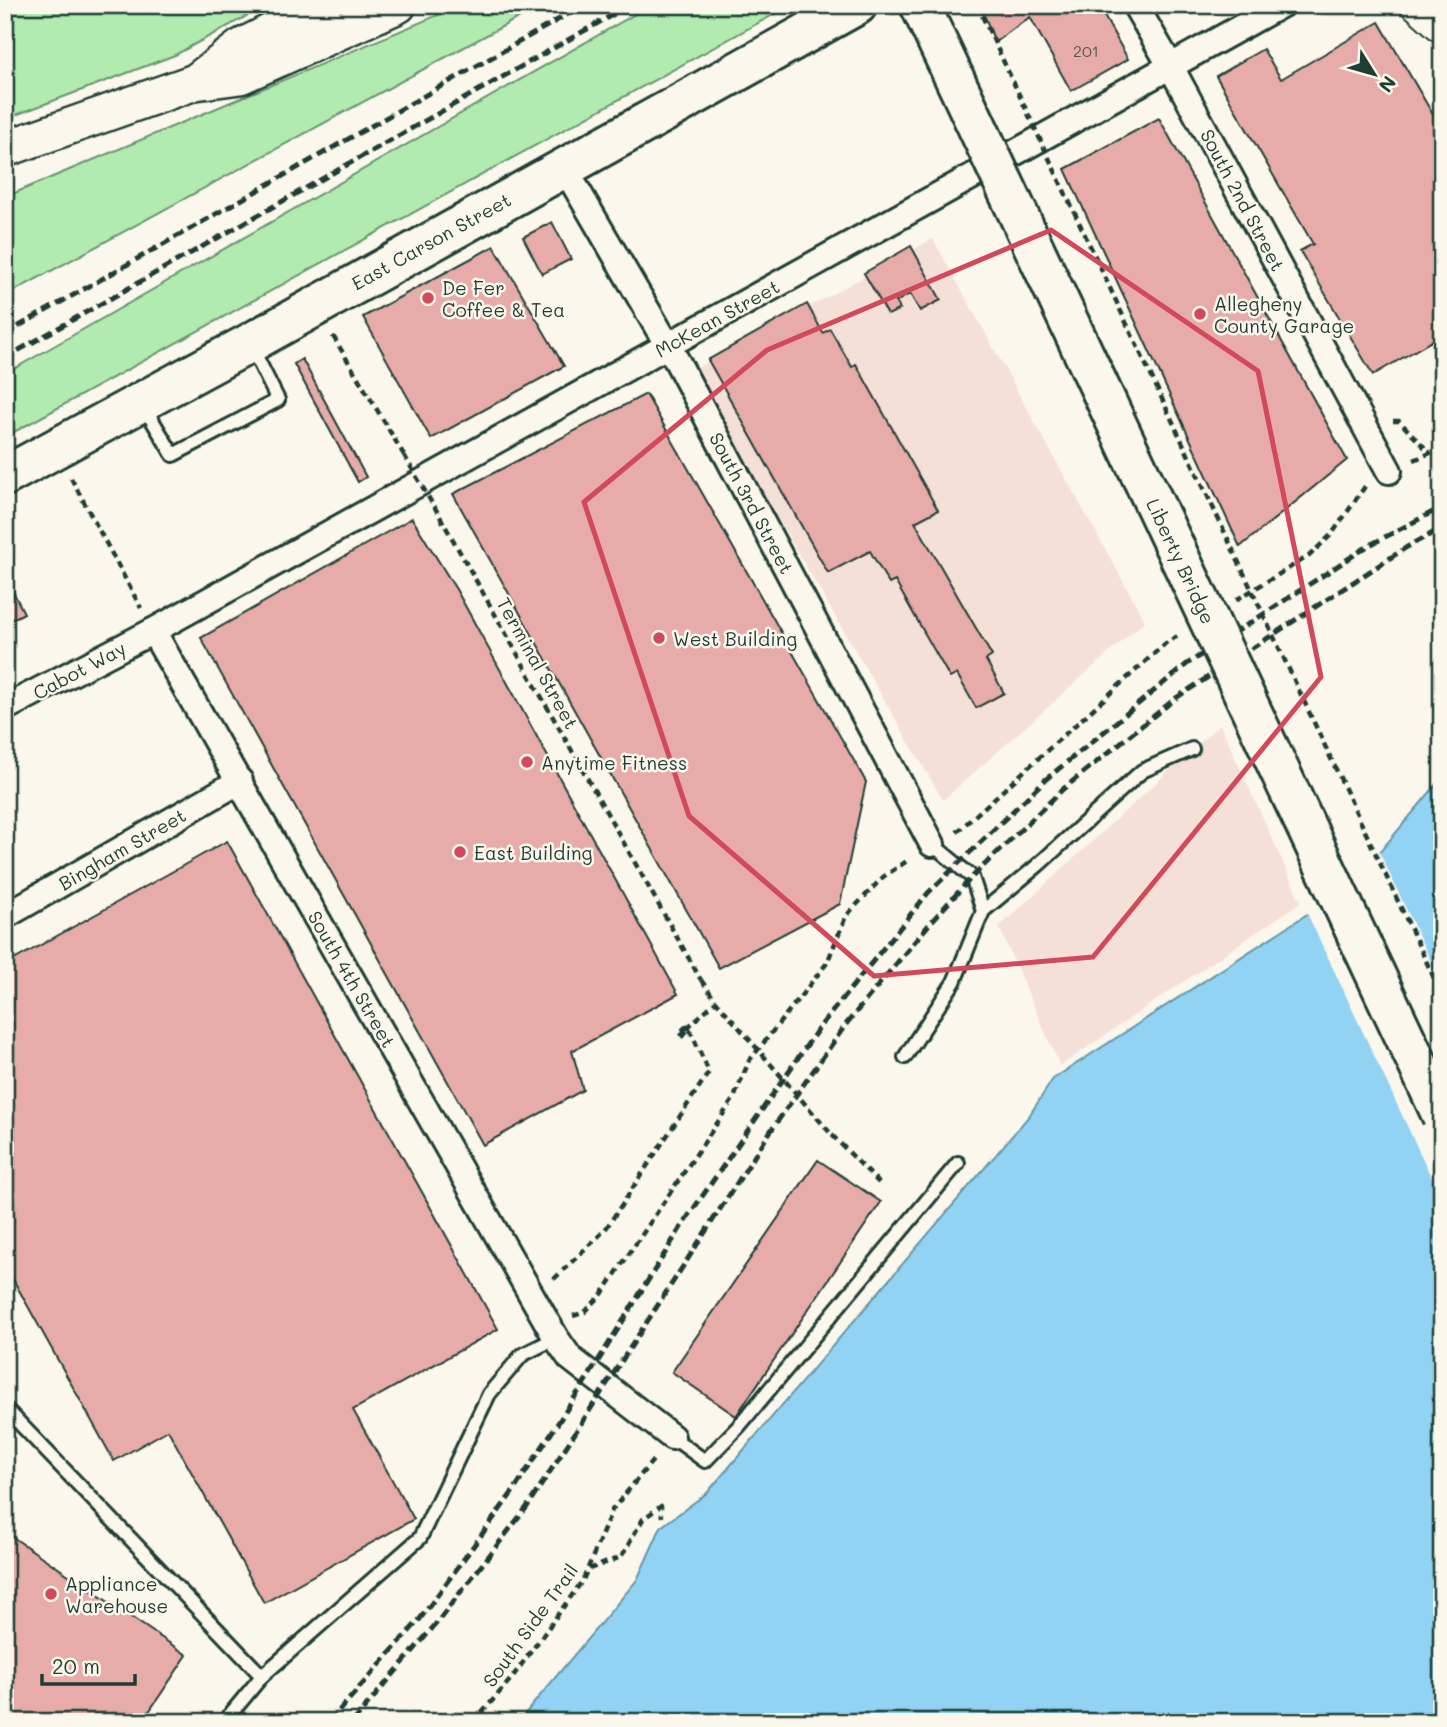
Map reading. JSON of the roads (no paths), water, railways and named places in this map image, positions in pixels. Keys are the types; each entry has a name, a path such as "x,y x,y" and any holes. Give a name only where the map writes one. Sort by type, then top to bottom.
{"main road":[{"path":"195,82 241,47 324,5"},
{"path":"5,149 195,82 240,76 398,5"},
{"name":"East Carson Street","path":"5,476 250,343 857,5"},
{"name":"Liberty Bridge","path":"920,5 1442,1116"}],"street":[{"name":"South 2nd Street","path":"1135,5 1389,471"},
{"name":"McKean Street","path":"153,631 1281,5"},
{"name":"South 3rd Street","path":"564,167 667,346 932,844"},
{"name":"Cabot Way","path":"5,708 153,631"},
{"name":"South 4th Street","path":"153,631 556,1338 570,1358 672,1437"},
{"name":"Bingham Street","path":"5,916 240,781"}],"lane":[{"path":"141,401 173,455 278,400 250,343"},
{"path":"905,1057 954,982 983,911 1142,771 1192,749"},
{"path":"932,844 972,877 983,911"},
{"name":"South 4th Street","path":"672,1437 705,1461 739,1426 958,1163"},
{"path":"224,1722 262,1676 420,1538 489,1394 522,1355 556,1338"},
{"path":"5,1408 262,1676"}],"water":[{"path":"1442,778 1442,1722 518,1722 637,1580 661,1527 707,1493 1029,1116 1053,1079 1352,885"}],"tram line":[{"path":"1393,5 1442,49"}],"railway":[{"path":"5,334 584,5"},
{"path":"5,358 630,5"},
{"path":"329,1722 420,1619 512,1493 683,1224 818,1029 928,893 1045,780 1187,664 1368,546 1442,507"},
{"path":"353,1722 435,1625 527,1507 770,1132 847,1023 972,877 1063,789 1176,698 1407,547 1442,528"}],"place":[{"name":"De Fer Coffee & Tea","path":"428,298"},
{"name":"Allegheny County Garage","path":"1200,314"},
{"name":"West Building","path":"659,638"},
{"name":"Anytime Fitness","path":"527,762"},
{"name":"East Building","path":"460,852"},
{"name":"Appliance Warehouse","path":"51,1594"}]}
